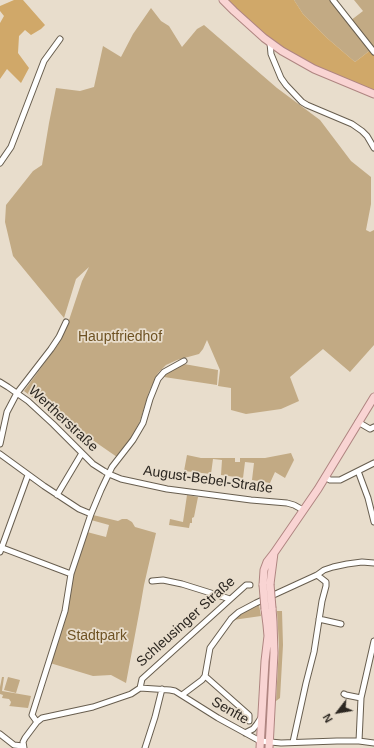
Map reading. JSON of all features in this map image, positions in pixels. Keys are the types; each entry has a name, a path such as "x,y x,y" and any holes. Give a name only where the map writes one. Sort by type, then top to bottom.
{"main road":[{"path":"223,0 270,43 293,58 314,70 374,94"},
{"path":"260,744 265,661 268,646 268,609 266,585 274,553 325,477 374,397"},
{"path":"268,609 273,622 274,653 269,745"}],"street":[{"path":"333,0 374,52"},
{"path":"0,163 11,147 44,61 60,40"},
{"path":"270,43 271,54 281,78 302,102 352,124 367,136 374,148"},
{"path":"0,444 7,412 17,393 51,349 66,322"},
{"path":"0,734 14,745 24,747 25,738 37,722 32,715 65,611 71,574 91,514 112,467 133,440 143,422 158,379 164,372 184,361"},
{"name":"Wertherstraße","path":"0,382 40,411 81,455 109,474"},
{"path":"358,422 370,428 374,427"},
{"path":"0,454 28,475 79,509 91,514"},
{"path":"58,495 81,455"},
{"path":"325,477 330,480 337,480 374,463"},
{"path":"358,471 368,498 374,522"},
{"name":"August-Bebel-Straße","path":"109,474 121,479 167,489 287,503 303,510"},
{"path":"28,475 1,549 71,574"},
{"path":"249,721 249,715 205,676 210,648 231,619 240,612 268,597 324,570 362,562 374,563"},
{"path":"293,742 314,652 326,586 326,582 323,578 317,574"},
{"path":"152,581 163,580 182,584 230,599"},
{"name":"Schleusinger Straße","path":"37,722 42,718 99,706 131,694 140,688 142,679 230,599 246,585 250,586"},
{"path":"319,620 342,624"},
{"path":"359,741 361,698 374,641"},
{"name":"Senfte","path":"182,695 199,683 205,676"},
{"name":"Senfte","path":"140,688 175,691 245,733 260,744 269,745 293,742 337,741 374,743"},
{"path":"145,748 162,689"},
{"path":"344,694 361,698"},
{"path":"245,733 253,729 262,716"},
{"path":"337,741 337,748"}],"green space":[{"path":"294,0 333,0 350,21 363,11 354,0 374,0 374,52 372,49 355,62 327,38 303,14"},
{"name":"Hauptfriedhof","path":"151,8 161,21 169,26 182,47 197,29 204,25 277,88 320,120 351,161 371,177 371,204 366,230 370,232 374,230 374,345 350,372 323,349 290,377 299,401 281,409 246,414 231,410 231,388 218,386 220,370 207,340 199,354 177,360 166,365 158,373 149,392 140,421 133,435 117,457 24,391 57,346 67,326 82,281 89,267 76,279 64,318 13,256 5,222 6,205 33,171 42,165 56,88 80,91 94,87 103,46 121,57 133,34"},
{"path":"184,364 218,370 217,385 164,377 165,373"},
{"path":"291,453 294,460 285,478 275,472 270,483 252,480 254,463 245,462 243,478 221,475 222,460 213,459 211,474 184,471 187,455 201,458 235,458 235,462 240,462 240,458 265,458"},
{"path":"187,495 198,497 194,517 192,518 192,523 190,523 189,528 169,525 170,519 183,522"},
{"name":"Stadtpark","path":"93,515 118,521 127,519 132,522 135,527 156,533 144,585 126,683 111,675 93,676 50,663 73,574 87,532 106,537 109,525 91,520"},
{"path":"259,605 261,616 233,620 241,614"},
{"path":"277,611 282,611 283,645 280,698 276,701 279,646"},
{"path":"2,677 4,677 2,691 31,696 28,708 9,706 11,702 9,699 2,698 3,695 0,694 0,687"},
{"path":"8,677 20,680 16,693 4,690"}],"shaded area":[{"path":"14,0 23,0 45,25 31,35 25,30 19,36 18,53 29,68 21,83 7,69 0,79 0,23 4,16 0,11 0,6"},
{"path":"223,0 294,0 303,14 327,38 355,62 372,49 374,52 374,94 282,51"}]}
